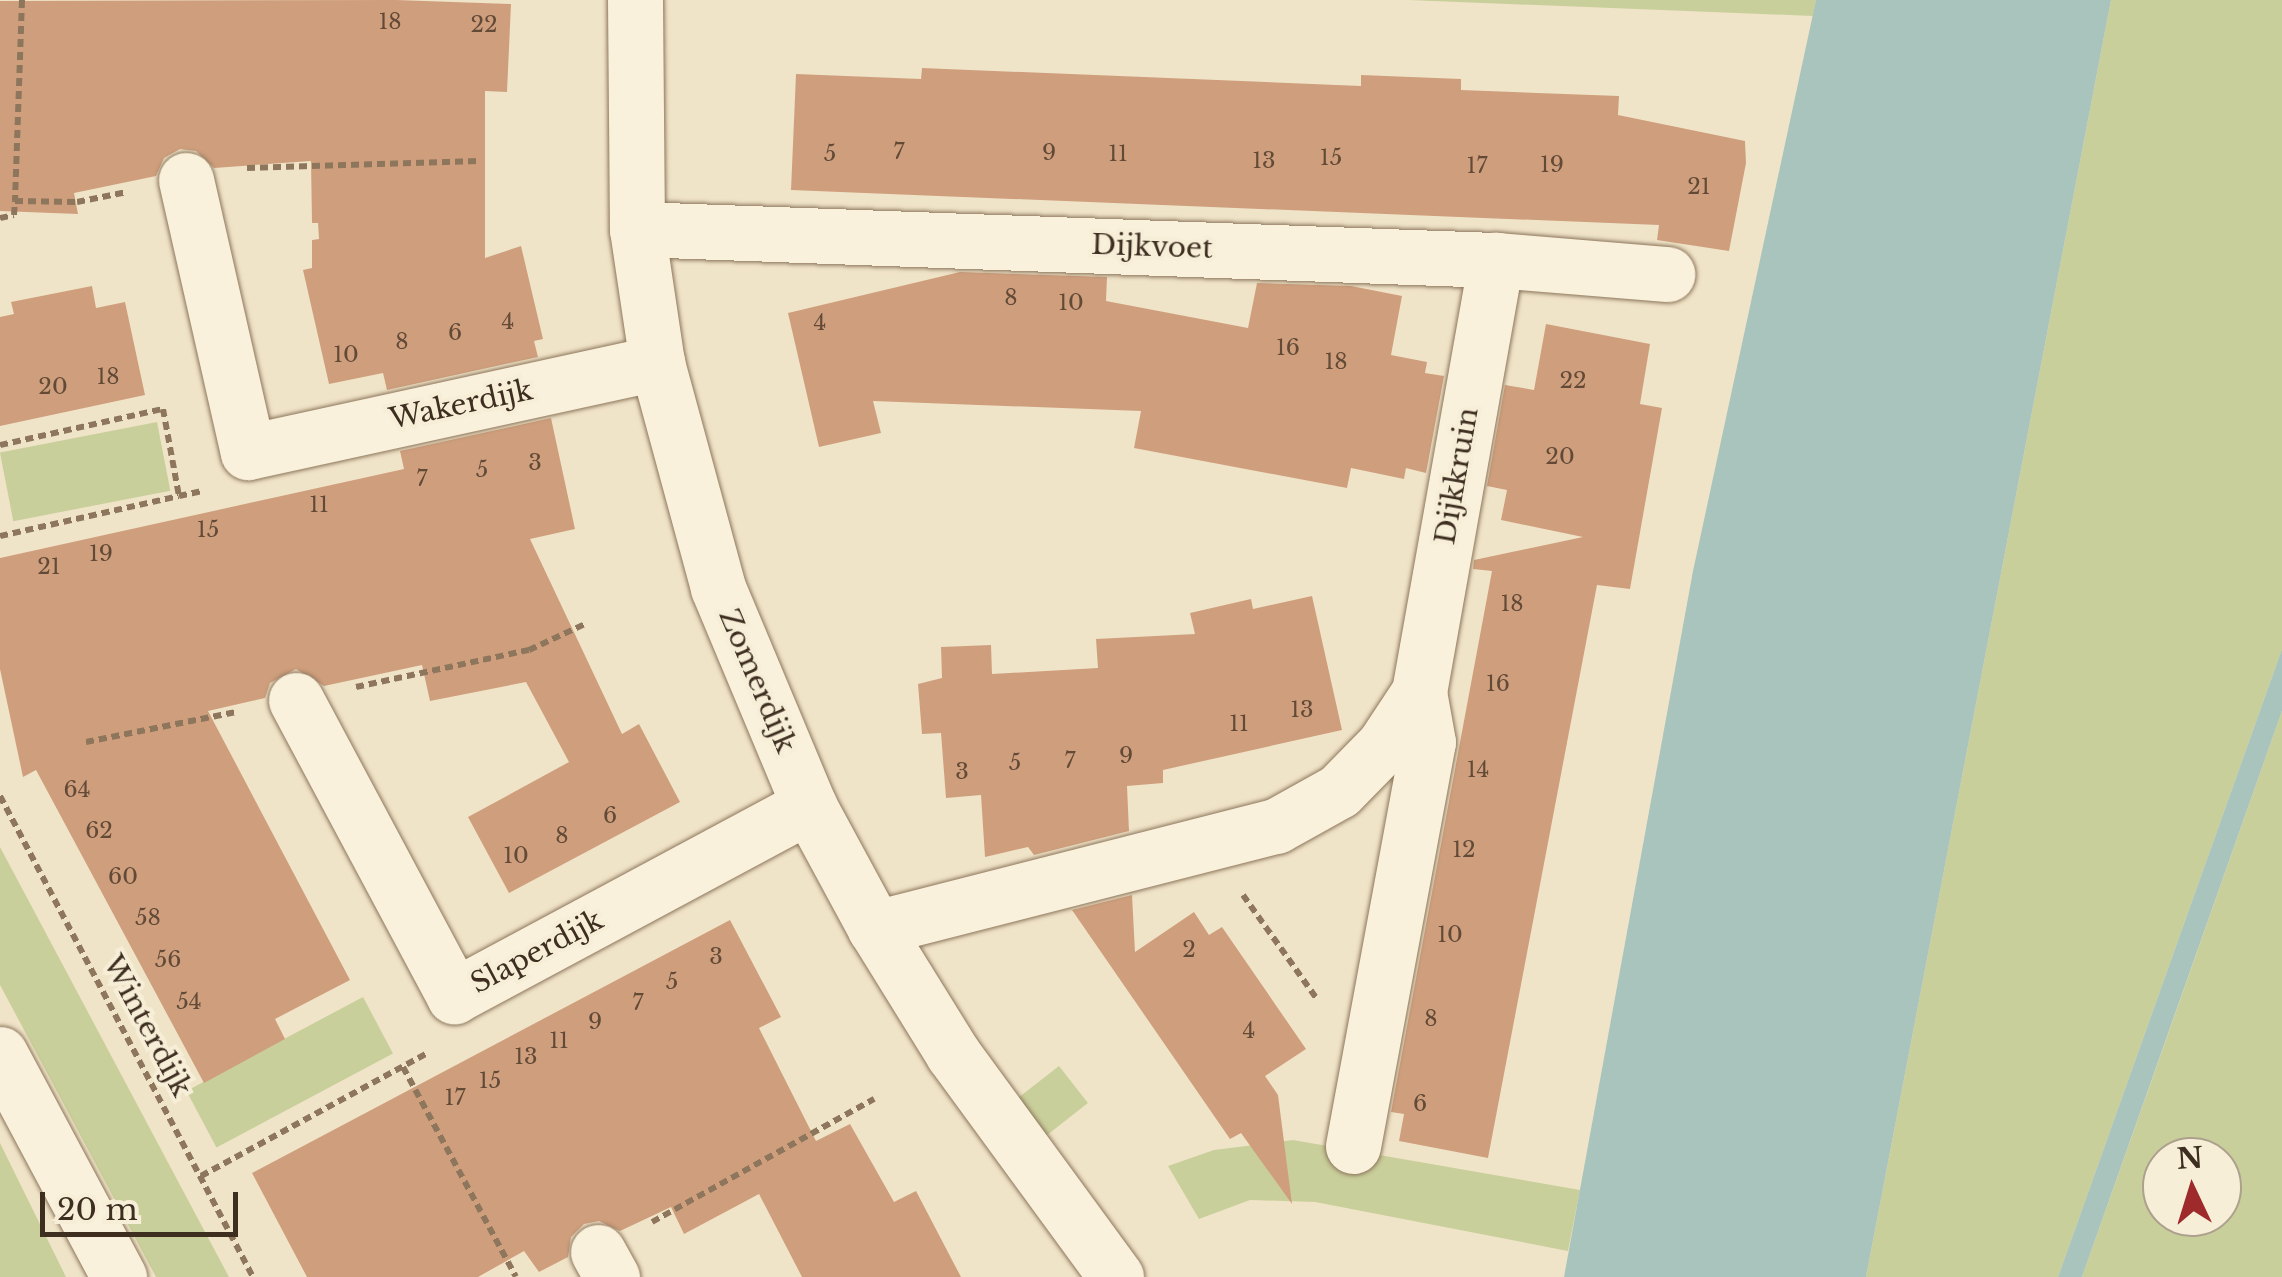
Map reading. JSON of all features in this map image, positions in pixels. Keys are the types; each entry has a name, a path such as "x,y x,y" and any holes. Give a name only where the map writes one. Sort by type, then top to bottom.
{"street":[{"name":"Zomerdijk","path":"635,0 637,229 657,362 718,588 809,806 875,928 953,1054 1116,1277"},
{"path":"186,180 248,452 266,448"},
{"name":"Dijkvoet","path":"637,229 1496,260 1667,274"},
{"name":"Dijkkruin","path":"875,928 1276,826 1339,791 1406,718 1418,692 1496,260"},
{"name":"Wakerdijk","path":"266,448 657,362"},
{"name":"Dijkkruin","path":"1353,1146 1428,742 1418,692"},
{"name":"Slaperdijk","path":"296,700 454,996 809,806"},
{"path":"0,1054 119,1277"}],"path":[{"path":"0,218 14,215 22,0"},
{"path":"15,201 77,202 251,167 479,161"},
{"path":"0,445 162,409 179,496"},
{"path":"0,536 271,476 266,448"},
{"name":"Winterdijk","path":"0,796 254,1277"},
{"path":"1208,846 1368,1069"},
{"path":"403,1066 516,1277"},
{"path":"605,1264 874,1100"}],"green space":[{"path":"1408,0 1816,0 1813,16"},
{"path":"2111,0 2282,0 2282,649 2058,1277 1866,1277"},
{"path":"157,422 170,491 13,521 0,453"},
{"path":"2282,711 2282,1277 2082,1277"},
{"path":"0,847 229,1277 156,1277 0,985"},
{"path":"363,997 393,1054 216,1147 186,1091"},
{"path":"1059,1066 1088,1103 1043,1138 1014,1101"},
{"path":"1293,1140 1580,1190 1568,1251 1315,1202 1250,1200 1199,1219 1168,1166 1214,1150"},
{"path":"0,1143 66,1277 0,1277"}],"water":[{"path":"1816,0 2111,0 1866,1277 1564,1277 1693,571"},
{"path":"2282,649 2282,711 2082,1277 2058,1277"}],"building":[{"path":"396,0 511,4 507,92 485,91 485,258 521,246 543,339 534,341 538,357 387,390 383,373 329,384 303,270 312,268 312,240 319,239 318,223 312,223 311,161 214,168 196,151 180,149 164,158 156,176 74,193 78,214 0,211 0,1"},
{"path":"922,68 1361,86 1361,75 1461,79 1461,90 1619,96 1618,115 1745,141 1746,163 1729,251 1657,240 1659,225 791,190 796,74 921,79"},
{"path":"960,272 1107,277 1106,301 1248,328 1257,283 1351,286 1402,296 1391,355 1427,362 1425,373 1444,376 1426,473 1406,468 1404,479 1351,468 1347,488 1134,448 1141,411 873,401 881,433 819,447 788,313"},
{"path":"92,286 96,308 125,302 145,395 0,426 0,317 14,314 11,302"},
{"path":"1546,324 1650,344 1640,404 1662,408 1630,589 1597,585 1488,1158 1399,1141 1404,1114 1391,1112 1492,571 1473,569 1474,560 1583,537 1501,520 1507,490 1487,486 1505,385 1534,390"},
{"path":"551,418 575,529 530,539 622,734 639,724 680,802 509,893 468,817 569,762 526,682 430,701 422,665 324,686 296,669 270,683 265,698 208,711 350,980 275,1019 285,1039 204,1083 36,770 23,777 0,669 0,558 404,469 400,451"},
{"path":"1312,596 1342,730 1163,770 1163,783 1127,786 1129,831 1034,855 1028,847 985,857 981,795 946,798 941,733 922,734 918,684 942,678 941,647 991,645 992,674 1098,668 1096,639 1195,634 1190,613 1251,599 1253,609"},
{"path":"1132,895 1135,952 1194,912 1209,935 1222,927 1306,1049 1265,1076 1278,1095 1292,1204 1241,1133 1230,1139 1072,910"},
{"path":"730,920 781,1017 759,1028 816,1141 850,1124 894,1202 916,1191 961,1277 802,1277 759,1194 684,1234 671,1207 620,1231 599,1221 584,1224 571,1237 568,1257 539,1272 524,1251 478,1277 307,1277 252,1173"}]}
